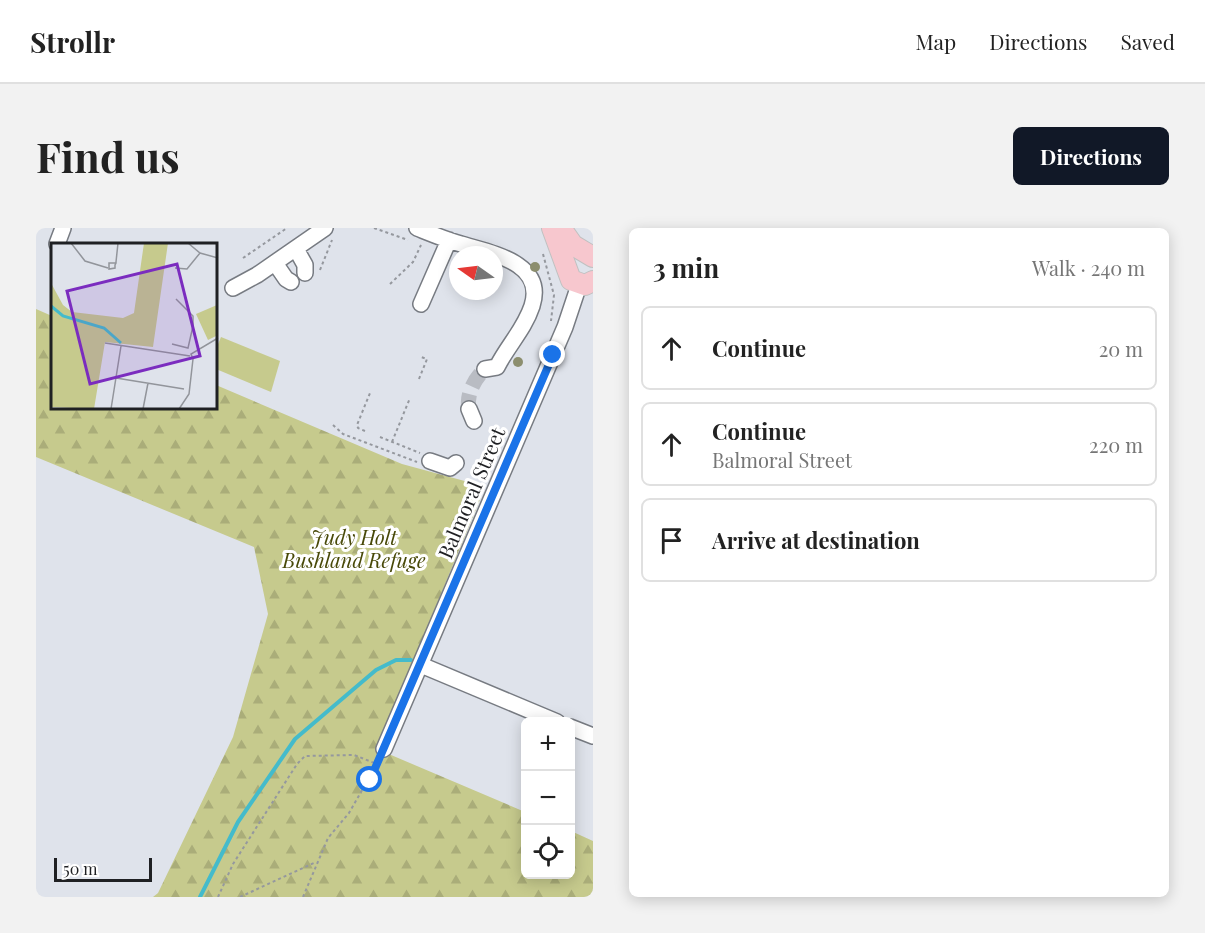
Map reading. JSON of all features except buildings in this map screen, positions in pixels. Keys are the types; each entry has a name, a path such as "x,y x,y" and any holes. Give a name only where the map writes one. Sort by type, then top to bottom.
{"main road":[{"path":"552,228 580,279"},
{"path":"561,228 573,245 591,256"},
{"path":"580,279 568,263 574,256 591,256"}],"street":[{"path":"57,243 63,228"},
{"path":"233,288 330,230"},
{"path":"418,233 511,259 524,271 532,287 532,306 522,329 491,368"},
{"path":"421,304 449,240"},
{"path":"296,249 312,273"},
{"path":"275,263 286,279 291,282"},
{"name":"Balmoral Street","path":"384,750 565,327 580,279"},
{"path":"428,456 450,468 456,463"},
{"path":"421,665 545,717"},
{"path":"575,729 593,736"}],"path":[{"path":"243,258 287,228"},
{"path":"374,228 418,233 413,262 390,284"},
{"path":"312,273 330,230"},
{"path":"418,379 427,359 421,357"},
{"path":"365,431 357,425 370,393"},
{"path":"392,442 410,398"},
{"path":"333,425 343,434 428,465 428,456 380,437"},
{"path":"303,897 328,838 349,813 384,750"},
{"path":"218,897 233,864 297,764 305,756 354,755 378,764"},
{"path":"240,897 316,862"}],"green space":[{"name":"Judy Holt Bushland Refuge","path":"36,309 51,316 51,410 218,410 218,386 402,464 472,483 481,497 377,749 521,810 521,879 575,879 575,833 593,841 593,897 153,897 158,893 233,737 268,614 254,547 36,457"},
{"path":"221,337 280,361 271,392 218,370 218,344"}],"waterway":[{"path":"200,897 238,822 295,739 376,670 396,660 411,660"}],"tunnel":[{"path":"469,409 472,388 485,369"}],"route":[{"path":"370,780 553,355"}]}
